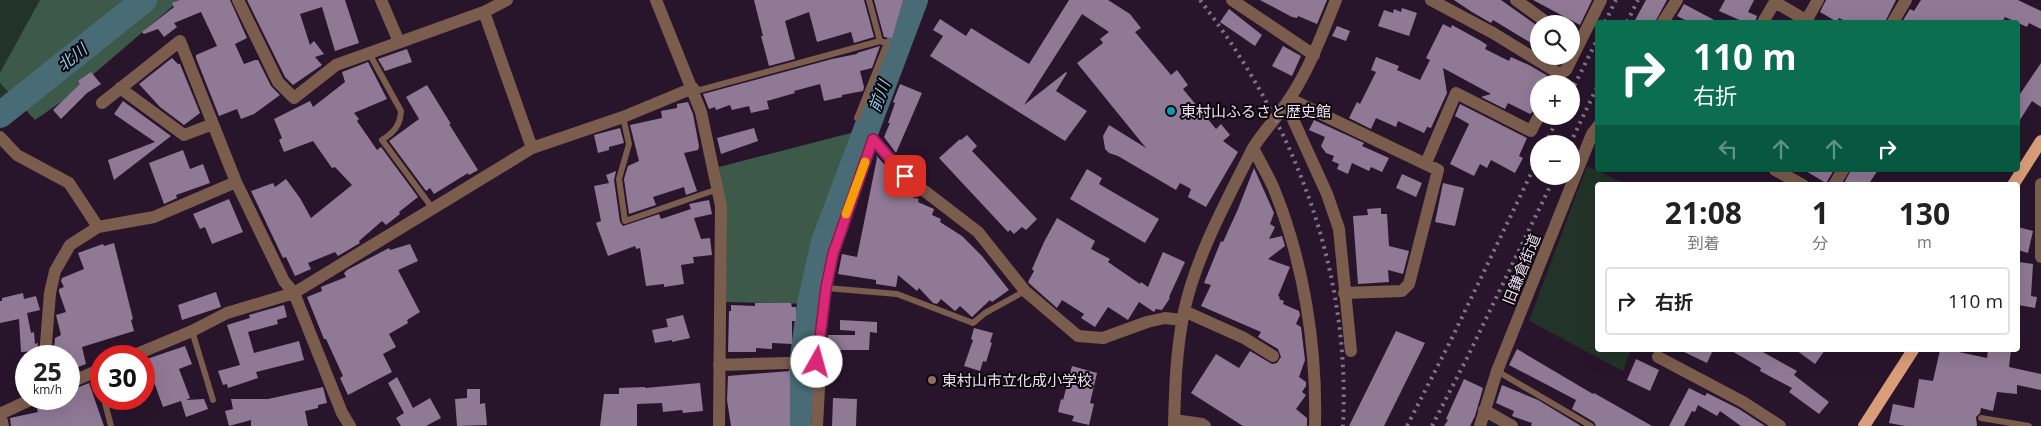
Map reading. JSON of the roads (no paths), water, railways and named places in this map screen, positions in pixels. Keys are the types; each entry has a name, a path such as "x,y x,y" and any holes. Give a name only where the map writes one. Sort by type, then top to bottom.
{"main road":[{"path":"2015,182 2041,141"},
{"path":"1864,426 1912,352"}],"street":[{"path":"238,0 278,82 294,98 336,65 484,12 507,0"},
{"path":"381,0 399,42"},
{"path":"656,0 693,88 701,112 718,189 720,206 719,426"},
{"path":"1232,0 1314,55"},
{"path":"1174,426 1176,375 1183,316 1191,285 1205,250 1253,148 1288,101 1314,55 1336,0"},
{"path":"1431,0 1493,33 1552,75"},
{"path":"1516,0 1537,15"},
{"path":"1580,35 1601,0"},
{"path":"1664,20 1677,0"},
{"path":"1808,20 1818,0"},
{"path":"1894,20 1906,0"},
{"path":"1764,20 1775,1 1804,20"},
{"path":"484,12 532,148"},
{"path":"102,103 180,41 236,182 284,281 294,293 342,413 350,426"},
{"path":"120,88 184,135 213,124"},
{"path":"155,346 192,331 227,313 294,293 532,148 623,117 693,88"},
{"path":"1426,163 1456,93 1531,131 1534,125"},
{"path":"1288,101 1438,170 1409,284 1402,291 1344,293"},
{"path":"1288,101 1328,194 1339,229 1351,352"},
{"name":"旧鎌倉街道","path":"1480,426 1497,371 1595,130"},
{"path":"0,137 17,155 69,183 98,227"},
{"path":"818,426 820,369 817,362 826,288 833,254 873,139 905,176 978,232 1025,292 1078,336 1104,338 1147,322 1183,316 1244,338 1273,356"},
{"path":"1253,148 1274,189 1292,240 1312,344 1315,378 1315,426"},
{"path":"1779,172 1797,182"},
{"path":"46,345 50,293 56,271 70,245 98,227 154,217 236,182"},
{"path":"2041,184 2041,257"},
{"path":"1658,357 1743,402 1780,426"},
{"path":"719,365 817,362"},
{"path":"3,426 0,414 15,407"},
{"path":"1484,410 1512,426"},
{"path":"1174,426 1181,421 1205,426"}],"lane":[{"path":"869,0 880,42"},
{"path":"693,88 700,90 880,42 887,43 857,118"},
{"path":"369,53 401,111 400,121 395,131 382,140 434,209"},
{"path":"623,117 629,144 618,179 625,221 718,189"},
{"path":"826,288 897,294 973,323 986,313 1025,292"},
{"path":"192,331 213,400"},
{"path":"1497,371 1591,426"},
{"path":"107,410 111,426"},
{"path":"1981,418 2029,426"}],"waterway":[{"name":"北川","path":"0,115 144,0"},
{"name":"前川","path":"798,426 803,357 810,304 824,242 915,0"}],"railway":[{"path":"1200,0 1233,47 1263,96 1289,147 1310,200 1326,255 1337,311 1343,368 1343,426"},
{"path":"1606,20 1616,0"},
{"path":"1628,20 1638,0"},
{"path":"1580,75 1595,44"},
{"path":"1574,135 1595,91"},
{"path":"1550,135 1554,125"},
{"path":"1407,426 1452,338 1530,176"},
{"path":"1432,426 1551,185"}],"place":[{"name":"東村山ふるさと歴史館","path":"1171,111"},
{"name":"東村山市立化成小学校","path":"932,380"}]}
